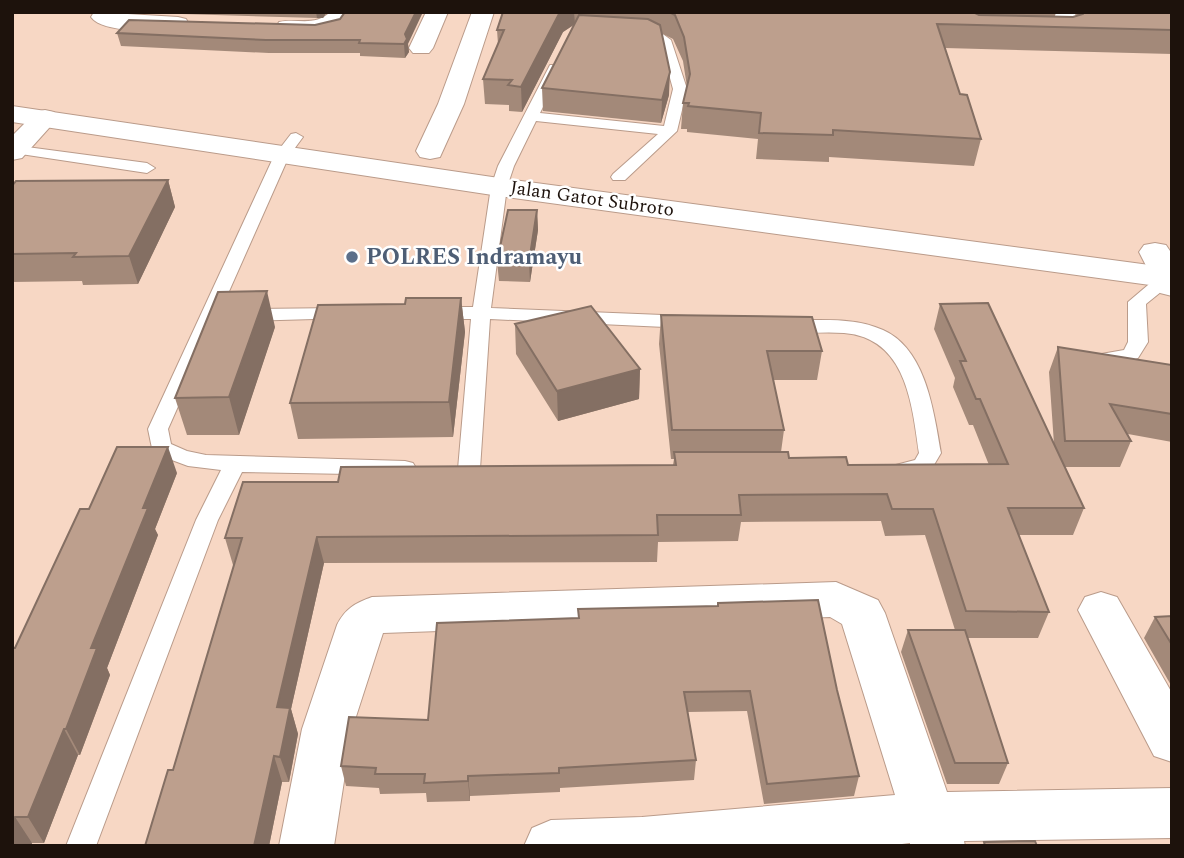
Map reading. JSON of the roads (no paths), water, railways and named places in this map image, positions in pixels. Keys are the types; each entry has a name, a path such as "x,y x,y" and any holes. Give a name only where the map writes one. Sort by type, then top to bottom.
{"street":[{"path":"106,12 102,17 107,21 194,24"},
{"path":"263,26 327,27 335,23 342,12"},
{"path":"421,48 437,12"},
{"path":"430,151 452,104 483,12"},
{"path":"961,12 966,25 974,29 1036,33 1066,31 1070,26 1063,12"},
{"name":"Jalan Gatot Subroto","path":"12,97 289,146 430,151 503,176 619,177 1167,270"},
{"name":"Jalan Gatot Subroto","path":"12,114 289,146 1167,270"},
{"path":"13,150 45,118"},
{"path":"306,846 327,729 360,625 372,615 836,599 862,613 934,831"},
{"path":"1101,610 1172,740"},
{"path":"551,846 934,831 1172,813"}],"lane":[{"path":"618,32 656,35 667,43 680,89 670,131 619,177"},
{"path":"468,469 481,313 503,176 560,57"},
{"path":"532,117 670,131"},
{"path":"289,146 158,429 161,448 188,461 235,464 495,469"},
{"path":"13,150 147,168"},
{"path":"1097,359 1117,359 1131,354 1138,342 1137,302 1167,270"},
{"path":"414,313 481,313 702,323"},
{"path":"212,316 360,314"},
{"path":"768,325 858,329 889,341 898,351 915,383 930,453 923,465 901,472 878,471"},
{"path":"81,846 207,520 235,464"}],"place":[{"name":"POLRES Indramayu","path":"352,257"}]}
